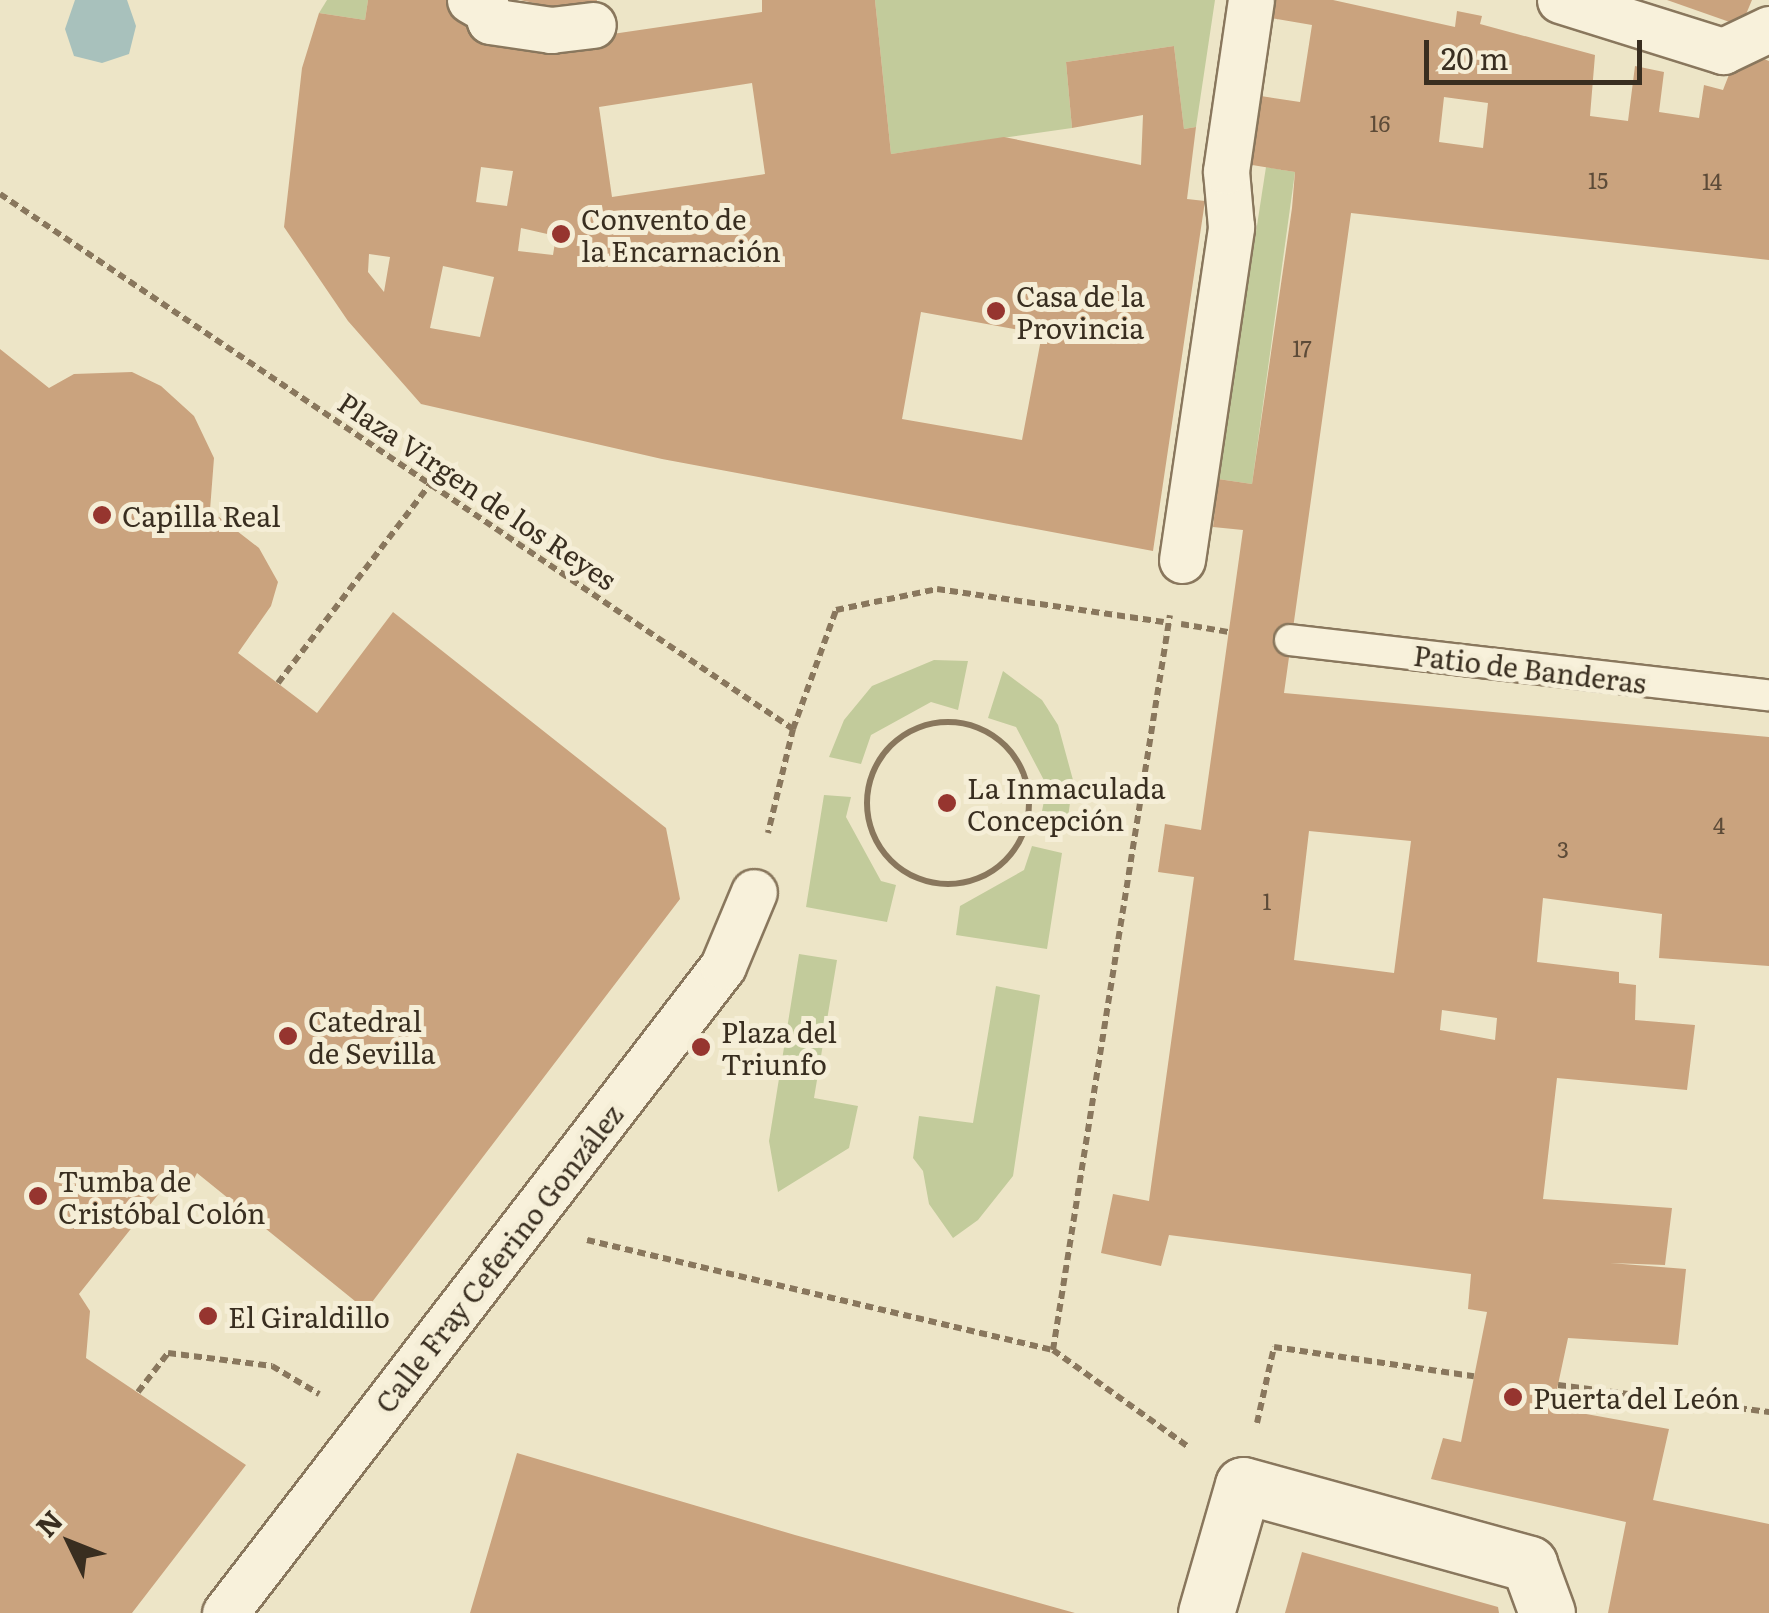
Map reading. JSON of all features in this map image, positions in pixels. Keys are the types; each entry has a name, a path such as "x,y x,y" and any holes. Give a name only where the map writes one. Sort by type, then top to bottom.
{"street":[{"path":"470,0 490,21 550,30 593,26"},
{"path":"1182,560 1231,227 1226,171 1251,0"},
{"path":"1560,0 1723,51 1769,29"},
{"name":"Calle Fray Ceferino González","path":"225,1613 723,966 754,892"},
{"path":"1206,1613 1243,1485 1529,1564 1548,1613"}],"lane":[{"name":"Patio de Banderas","path":"1290,640 1769,696"}],"path":[{"name":"Plaza Virgen de los Reyes","path":"0,194 793,729"},
{"path":"278,683 430,484"},
{"path":"1053,1350 1168,622 1182,560"},
{"path":"754,892 793,729 836,610 936,589 1229,632"},
{"path":"938,718 1001,735 1034,792 1016,856 959,888 896,871 863,814 881,751 938,718"},
{"path":"522,1225 1053,1350 1243,1485 1274,1347 1474,1376"},
{"path":"138,1392 168,1353 272,1366 365,1432"},
{"path":"1558,1385 1769,1412"}],"green space":[{"path":"327,0 368,0 365,20 319,13"},
{"path":"875,0 1215,0 1196,127 1184,129 1174,46 1066,62 1072,128 891,154"},
{"path":"1266,167 1295,172 1252,484 1218,479"},
{"path":"934,660 968,661 958,710 931,702 871,735 861,764 829,757 844,720 872,686"},
{"path":"1003,671 1042,700 1058,725 1073,780 1068,818 1042,811 1047,786 1016,727 988,718"},
{"path":"824,795 851,797 846,817 881,881 896,885 887,922 806,907"},
{"path":"1032,846 1062,853 1047,949 956,935 960,906 1024,870"},
{"path":"799,954 837,960 814,1098 858,1106 849,1148 778,1192 769,1141"},
{"path":"996,986 1040,995 1013,1176 978,1220 953,1238 929,1204 923,1171 913,1158 919,1116 973,1123"}],"water":[{"path":"75,0 127,0 136,26 129,54 102,63 74,56 65,29"}],"building":[{"path":"368,0 459,0 477,19 478,43 541,51 592,37 762,12 762,0 875,0 891,154 1004,137 1141,165 1143,115 1072,128 1066,62 1174,46 1184,129 1196,127 1187,199 1205,201 1153,551 662,459 421,404 348,321 284,227 302,68 319,13 365,20","holes":["752,83 765,174 612,197 599,107","481,167 513,171 507,206 476,202","521,228 556,236 553,255 518,251","369,254 390,257 384,292 368,272","443,266 494,277 480,337 430,328","921,312 1042,334 1022,440 902,419"]},
{"path":"520,0 597,0 594,16"},
{"path":"1274,0 1333,0 1455,27 1457,11 1482,16 1480,24 1595,55 1590,116 1628,121 1635,66 1664,72 1659,112 1699,118 1704,85 1723,90 1739,49 1769,61 1769,260 1351,213 1284,693 1769,737 1769,966 1659,958 1662,914 1543,898 1537,962 1619,972 1619,983 1636,985 1635,1020 1695,1025 1687,1090 1557,1078 1543,1199 1672,1208 1665,1265 1610,1263 1686,1269 1678,1345 1568,1338 1553,1408 1669,1429 1653,1500 1769,1524 1769,1613 1608,1613 1626,1522 1431,1479 1443,1438 1461,1442 1487,1312 1468,1309 1471,1274 1169,1235 1161,1266 1101,1253 1113,1194 1149,1201 1194,877 1158,872 1165,824 1201,830 1243,530 1213,527 1218,479 1252,484 1292,208 1295,172 1240,163 1248,94 1300,102 1312,25 1271,18","holes":["1444,97 1488,103 1483,148 1439,142","1309,831 1411,841 1394,973 1294,960","1442,1010 1497,1018 1495,1040 1440,1030"]},
{"path":"1667,0 1752,0 1741,26"},
{"name":"Catedral de Sevilla","path":"0,349 49,388 74,374 132,372 161,386 194,416 214,458 210,510 259,548 278,582 271,606 238,653 317,713 393,612 666,828 680,899 366,1310 197,1173 187,1193 169,1198 161,1191 79,1294 90,1311 86,1358 246,1465 132,1613 0,1613"},
{"path":"517,1453 795,1535 1075,1613 470,1613"},
{"path":"1302,1552 1498,1607 1499,1613 1285,1613"}],"place":[{"name":"Convento de la Encarnación","path":"561,234"},
{"name":"Casa de la Provincia","path":"996,311"},
{"name":"Capilla Real","path":"102,515"},
{"name":"La Inmaculada Concepción","path":"947,803"},
{"name":"Catedral de Sevilla","path":"288,1036"},
{"name":"Plaza del Triunfo","path":"701,1047"},
{"name":"Tumba de Cristóbal Colón","path":"38,1196"},
{"name":"El Giraldillo","path":"208,1316"},
{"name":"Puerta del León","path":"1513,1397"}]}
